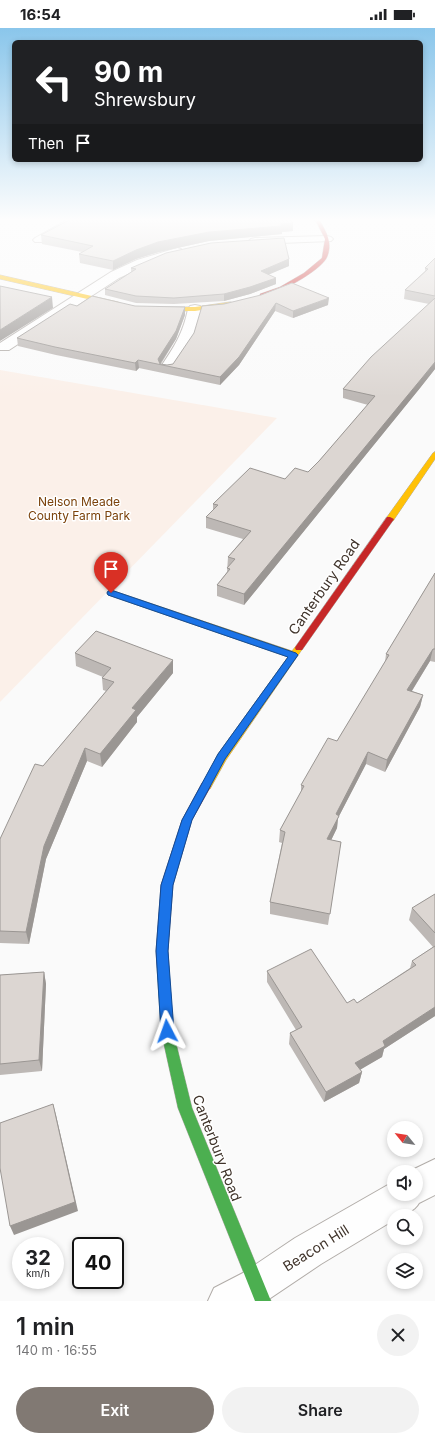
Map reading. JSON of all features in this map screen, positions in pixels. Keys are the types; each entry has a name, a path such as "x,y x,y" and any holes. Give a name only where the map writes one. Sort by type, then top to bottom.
{"street":[{"path":"6,278 128,306"},
{"path":"4,347 110,278"},
{"path":"255,298 282,288 298,278"},
{"path":"144,308 174,310 195,309 224,306 238,302"},
{"path":"167,368 184,346 192,327 195,309"},
{"name":"Canterbury Road","path":"249,1296 185,1108 167,1031 162,951 167,885 187,820 222,756 435,454"},
{"path":"111,593 293,655"},
{"path":"423,1183 435,1176"},
{"name":"Beacon Hill","path":"249,1296 308,1251 393,1201"}],"green space":[{"name":"Nelson Meade County Farm Park","path":"0,370 277,418 0,702"}],"building":[{"path":"121,278 275,278 224,294 174,298 136,296 105,289"},
{"path":"418,278 435,278 435,296 405,290"},
{"path":"292,283 329,298 293,311 276,303 239,357 220,377 138,360 135,363 17,338 70,304 77,306 92,296 135,306 185,307 176,331 158,359 160,364 173,364 194,333 202,306 224,304 261,295"},
{"path":"0,286 52,297 0,330"},
{"path":"435,298 435,362 244,594 217,585 230,569 227,568 235,559 228,557 251,531 206,517 218,505 213,504 250,468 285,479 295,468 308,472 375,396 343,389 371,357"},
{"path":"435,573 435,649 433,649 407,690 423,695 387,760 368,752 336,814 339,816 327,839 341,842 330,914 270,902 285,832 280,830 304,786 301,785 328,738 337,741 389,655 386,654"},
{"path":"96,631 173,660 132,708 136,710 100,754 85,748 44,846 26,932 0,931 0,839 35,764 43,766 114,682 102,678 111,668 75,653"},
{"path":"435,894 435,933 412,908"},
{"path":"435,946 435,1007 383,1041 385,1046 355,1063 362,1072 326,1092 290,1033 302,1027 267,971 311,949 347,1003 354,999 357,1003 416,965 412,961"},
{"path":"44,972 39,1060 0,1064 0,975"},
{"path":"53,1104 75,1202 10,1226 0,1168 0,1123"}],"traffic: fast":[{"path":"163,967 167,1031 185,1108 263,1301"}],"traffic: slow":[{"path":"6,278 118,304"},
{"path":"156,309 195,309 231,304"},
{"path":"390,519 435,454"},
{"path":"111,593 293,655"},
{"path":"206,786 222,757 299,648"}],"traffic: jam":[{"path":"262,295 282,288 298,278"},
{"path":"299,648 390,519"},
{"path":"163,967 162,951 167,885 187,820 206,786"}],"route":[{"path":"111,593 293,655 222,756 187,820 167,885 162,951 167,1031"}]}
